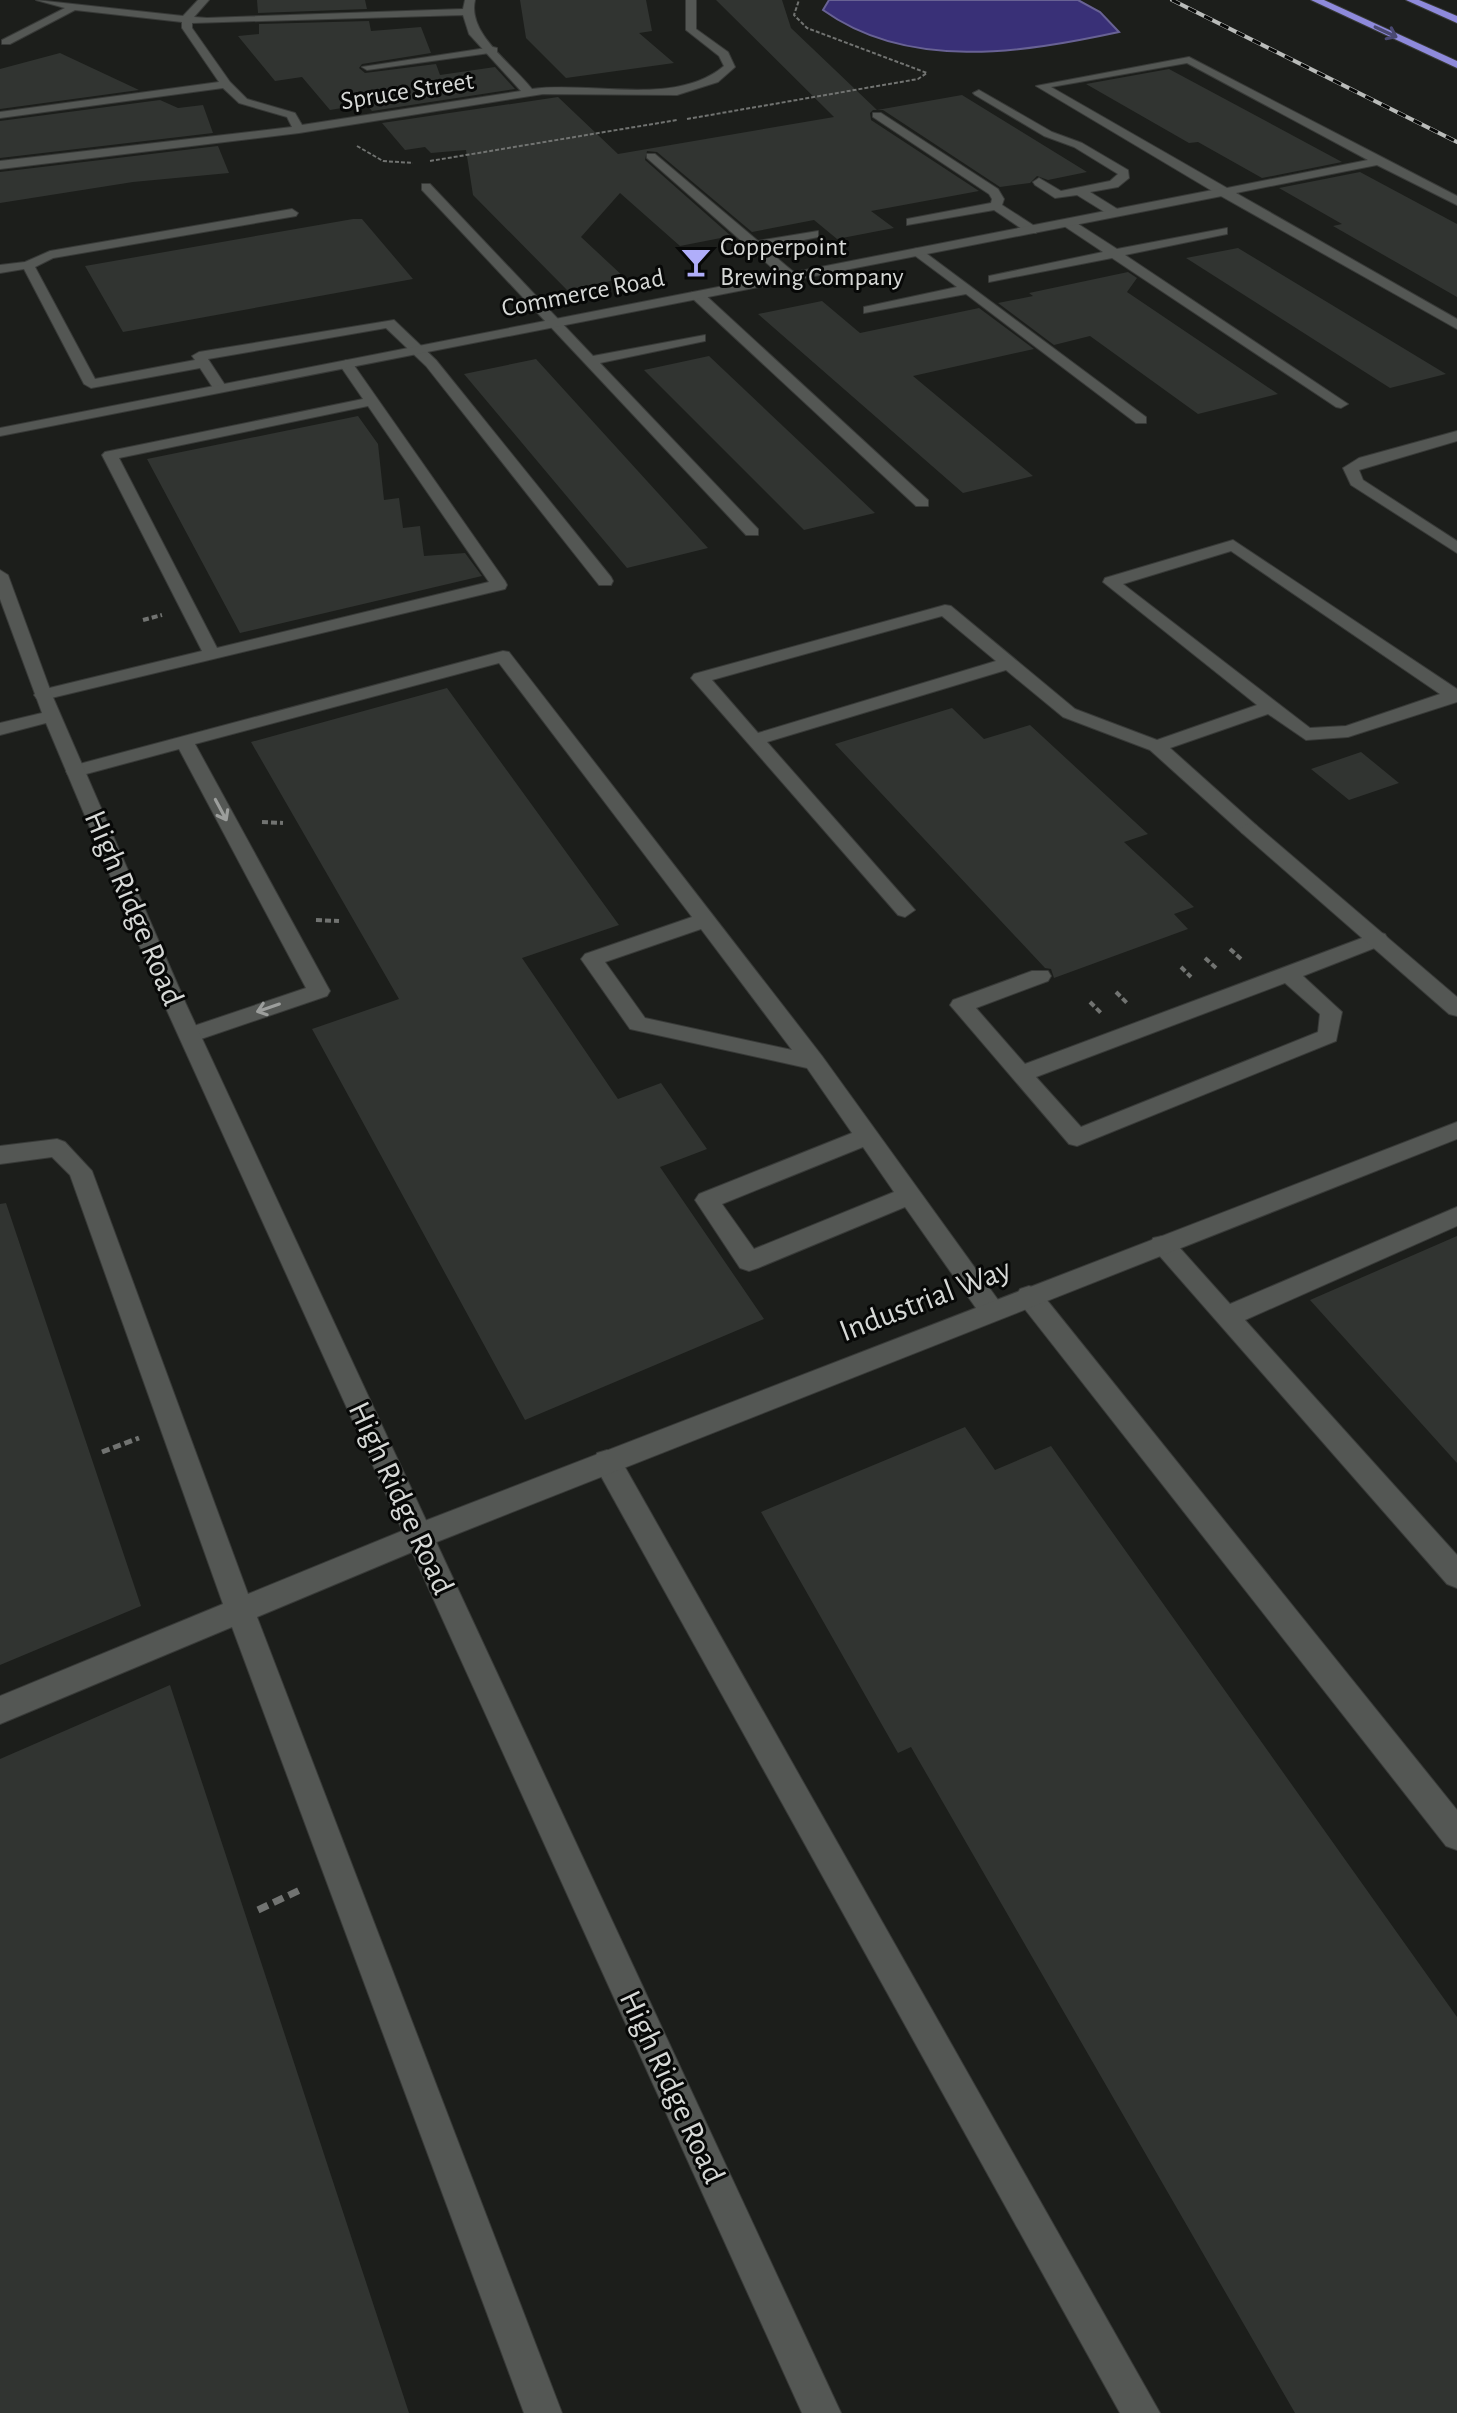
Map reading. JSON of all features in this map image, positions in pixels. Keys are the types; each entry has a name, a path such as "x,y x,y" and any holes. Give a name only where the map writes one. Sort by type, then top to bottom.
{"highway":[{"path":"1316,0 1457,65"},
{"path":"1411,0 1457,20"}],"street":[{"path":"41,0 72,8 207,21 467,12"},
{"path":"204,0 187,18 187,28 223,80 243,101 291,115 299,130"},
{"path":"470,0 467,12 473,32 493,50 528,92"},
{"name":"Spruce Street","path":"0,165 299,130 528,92 574,89 657,93 693,89 719,80 730,67 724,54 691,30 691,0"},
{"path":"6,42 72,8"},
{"path":"367,67 493,50"},
{"path":"1457,201 1189,60 1041,86 1457,325"},
{"path":"0,107 223,80"},
{"path":"979,93 1048,134 1078,145 1124,173 1123,178 1114,184 1059,195 1039,182"},
{"path":"0,115 60,102"},
{"path":"877,115 994,192 998,199 996,206"},
{"path":"651,156 791,277"},
{"name":"Commerce Road","path":"0,432 1379,161"},
{"path":"426,187 752,532"},
{"path":"1079,191 1115,213"},
{"path":"911,222 996,206 1032,230"},
{"path":"0,269 28,265 50,255 292,213"},
{"path":"1068,223 1341,404"},
{"path":"994,279 1223,231"},
{"path":"754,246 814,234"},
{"path":"919,252 1141,420"},
{"path":"28,265 91,384 204,363"},
{"path":"869,310 969,289"},
{"path":"697,295 922,503"},
{"path":"220,388 199,356 389,323 431,363 605,581"},
{"path":"588,361 700,338"},
{"path":"43,695 499,585 346,364"},
{"path":"212,654 110,455 372,401"},
{"path":"1457,436 1364,461 1351,468 1356,482 1457,548"},
{"path":"1233,545 1455,696 1348,731 1306,734 1111,582 1233,545"},
{"name":"High Ridge Road","path":"0,575 43,695 190,1035 822,2413"},
{"path":"905,910 700,678 945,610 1069,713 1157,746 1457,1009"},
{"path":"75,771 503,656 814,1062 992,1311"},
{"path":"754,740 1009,663"},
{"path":"1157,746 1270,707"},
{"path":"0,729 52,716"},
{"path":"184,741 319,991 190,1035"},
{"path":"706,920 592,959 638,1024 814,1062"},
{"path":"1021,1074 1378,939"},
{"path":"1040,976 961,1005 1077,1138 1328,1036 1331,1012 1288,974"},
{"name":"Industrial Way","path":"0,1710 607,1461 1457,1130"},
{"path":"868,1136 707,1200 749,1261 910,1195"},
{"path":"0,1155 57,1148 80,1171 240,1609 543,2413"},
{"path":"1227,1317 1457,1216"},
{"path":"1162,1245 1457,1575"},
{"path":"1029,1296 1457,1835"},
{"path":"607,1461 1141,2413"}],"path":[{"path":"102,1452 145,1435"},
{"path":"258,1910 308,1886"}],"shaded area":[{"path":"829,0 1078,0 1100,12 1119,32 1005,50 966,52 928,49 891,42 856,29 823,10"}],"building":[{"path":"257,0 365,0 367,9 258,13"},
{"path":"520,0 646,0 652,31 639,33 674,63 566,78 526,38"},
{"path":"716,0 782,0 791,28 877,110 870,113 871,120 979,191 871,211 894,228 837,239 814,220 752,232 657,152 647,151 645,160 731,236 680,246 620,193 581,237 625,278 567,290 473,195 466,150 431,153 425,147 405,150 382,123 558,97 618,154 834,117"},
{"path":"369,21 371,31 421,27 431,53 362,64 359,68 365,73 436,64 440,75 495,67 515,89 372,111 366,104 330,110 302,77 275,81 238,36 259,34 259,24"},
{"path":"60,53 139,90 0,109 0,69"},
{"path":"1169,69 1342,162 1262,178 1198,142 1189,143 1086,84"},
{"path":"962,95 1087,172 1048,180 1037,176 1030,183 1000,187 883,110 877,110"},
{"path":"160,100 178,108 203,105 213,133 0,158 0,121"},
{"path":"218,146 229,173 133,182 0,203 0,172"},
{"path":"1360,172 1457,224 1457,297 1333,226 1342,224 1279,188"},
{"path":"362,219 413,279 123,332 85,266"},
{"path":"1238,248 1446,374 1390,388 1186,258"},
{"path":"1128,272 1137,278 1127,292 1278,394 1198,414 1090,336 1054,345 998,303 1033,296 1029,293"},
{"path":"822,301 860,333 979,308 1034,349 913,376 1033,476 963,493 758,314"},
{"path":"709,356 875,513 804,530 644,370"},
{"path":"536,359 708,548 627,568 464,374"},
{"path":"358,416 378,444 384,500 399,498 403,528 420,526 424,556 465,553 482,576 240,633 147,459"},
{"path":"447,688 619,925 522,958 618,1099 661,1083 707,1149 660,1167 764,1319 525,1420 312,1029 399,999 251,742"},
{"path":"952,708 984,739 1030,725 1148,834 1124,842 1194,907 1174,914 1188,929 1054,978 1051,969 1045,968 835,744"},
{"path":"1361,752 1399,783 1349,800 1311,769"},
{"path":"6,1203 141,1606 0,1665 0,1204"},
{"path":"1457,1236 1457,1463 1310,1300"},
{"path":"965,1427 995,1470 1051,1446 1457,2017 1457,2413 1295,2413 911,1747 898,1753 761,1512"},
{"path":"170,1685 409,2413 0,2413 0,1759"}],"railway":[{"path":"1172,0 1457,142"}],"place":[{"name":"Copperpoint Brewing Company","path":"696,262"}]}
